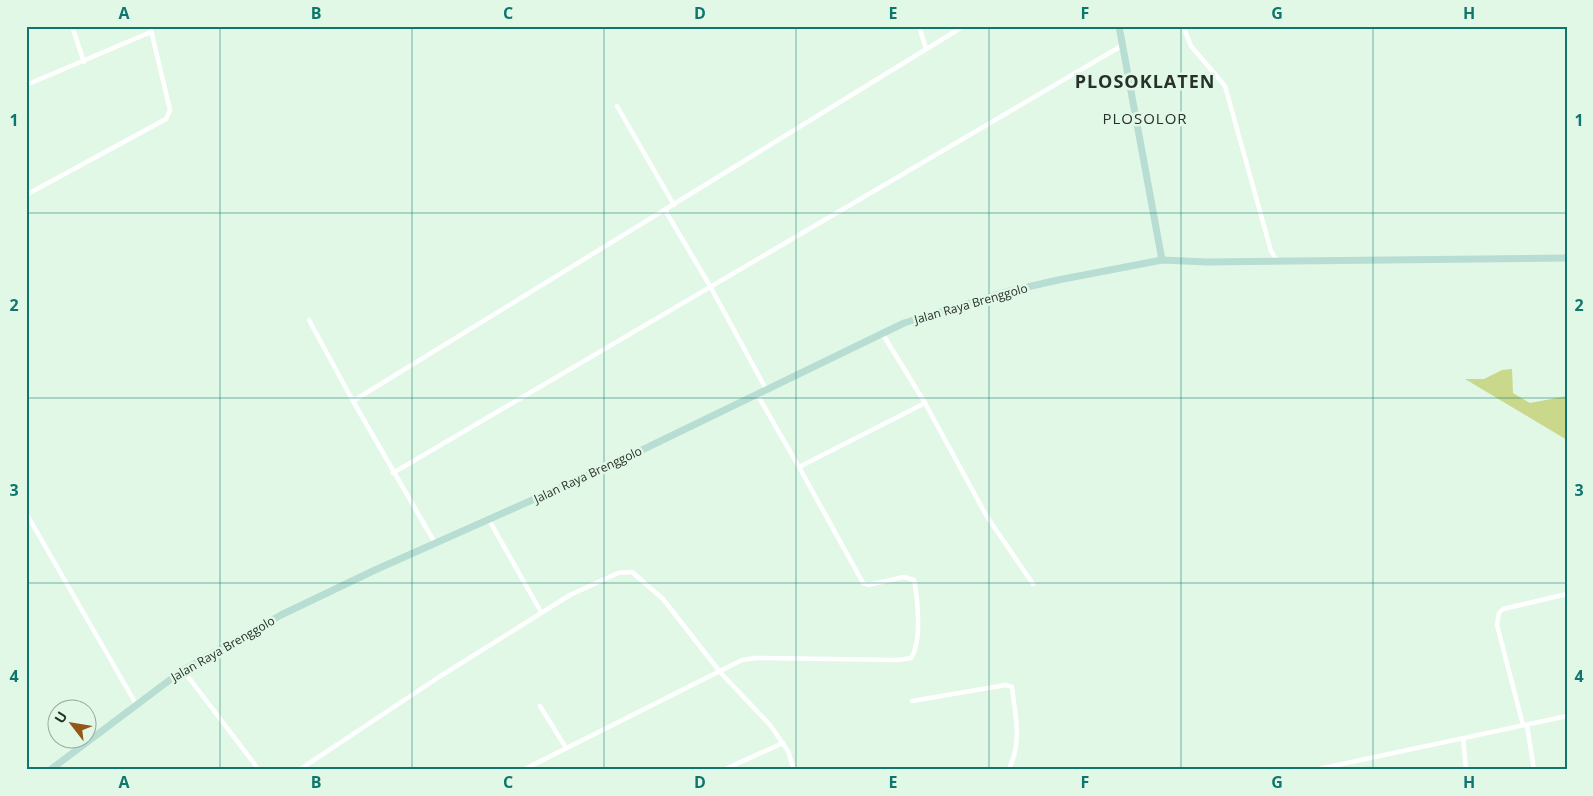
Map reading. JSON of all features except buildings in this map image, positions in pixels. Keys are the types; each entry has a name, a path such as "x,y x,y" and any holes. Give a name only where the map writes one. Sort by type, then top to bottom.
{"main road":[{"path":"1119,26 1162,260"},
{"name":"Jalan Raya Brenggolo","path":"50,770 183,670 281,616 435,543 602,469 882,333 929,314 1006,292 1162,260 1277,261 1567,258"}],"street":[{"path":"72,26 84,62"},
{"path":"919,26 926,49"},
{"path":"353,401 964,26"},
{"path":"1183,26 1191,46 1225,86 1272,251 1277,261"},
{"path":"26,85 84,62 151,29 170,110 166,119 26,195"},
{"path":"393,473 1123,45"},
{"path":"617,106 674,205"},
{"path":"665,210 710,286 766,389"},
{"path":"309,320 393,473 435,543"},
{"path":"882,333 925,403 986,515 1032,584"},
{"path":"523,770 742,660 756,658 900,660 911,658 914,654 918,614 914,580 904,577 868,585 864,583 757,394"},
{"path":"799,468 925,403"},
{"path":"26,513 136,704"},
{"path":"488,520 541,612"},
{"path":"298,770 541,612 570,595 618,573 632,572 663,599 720,672 770,725 783,743 794,770"},
{"path":"1534,770 1525,725 1498,631 1499,613 1503,609 1567,594"},
{"path":"183,670 259,770"},
{"path":"912,701 1006,685 1012,687 1018,744 1015,757 1008,770"},
{"path":"540,706 566,748"},
{"path":"1314,770 1567,716"},
{"path":"1463,738 1466,770"},
{"path":"724,770 783,743"}],"green space":[{"path":"1512,369 1513,393 1530,403 1567,396 1567,440 1465,379 1484,379 1502,370"}],"district":[{"name":"PLOSOKLATEN","path":"1145,82"},
{"name":"PLOSOLOR","path":"1145,119"}]}
